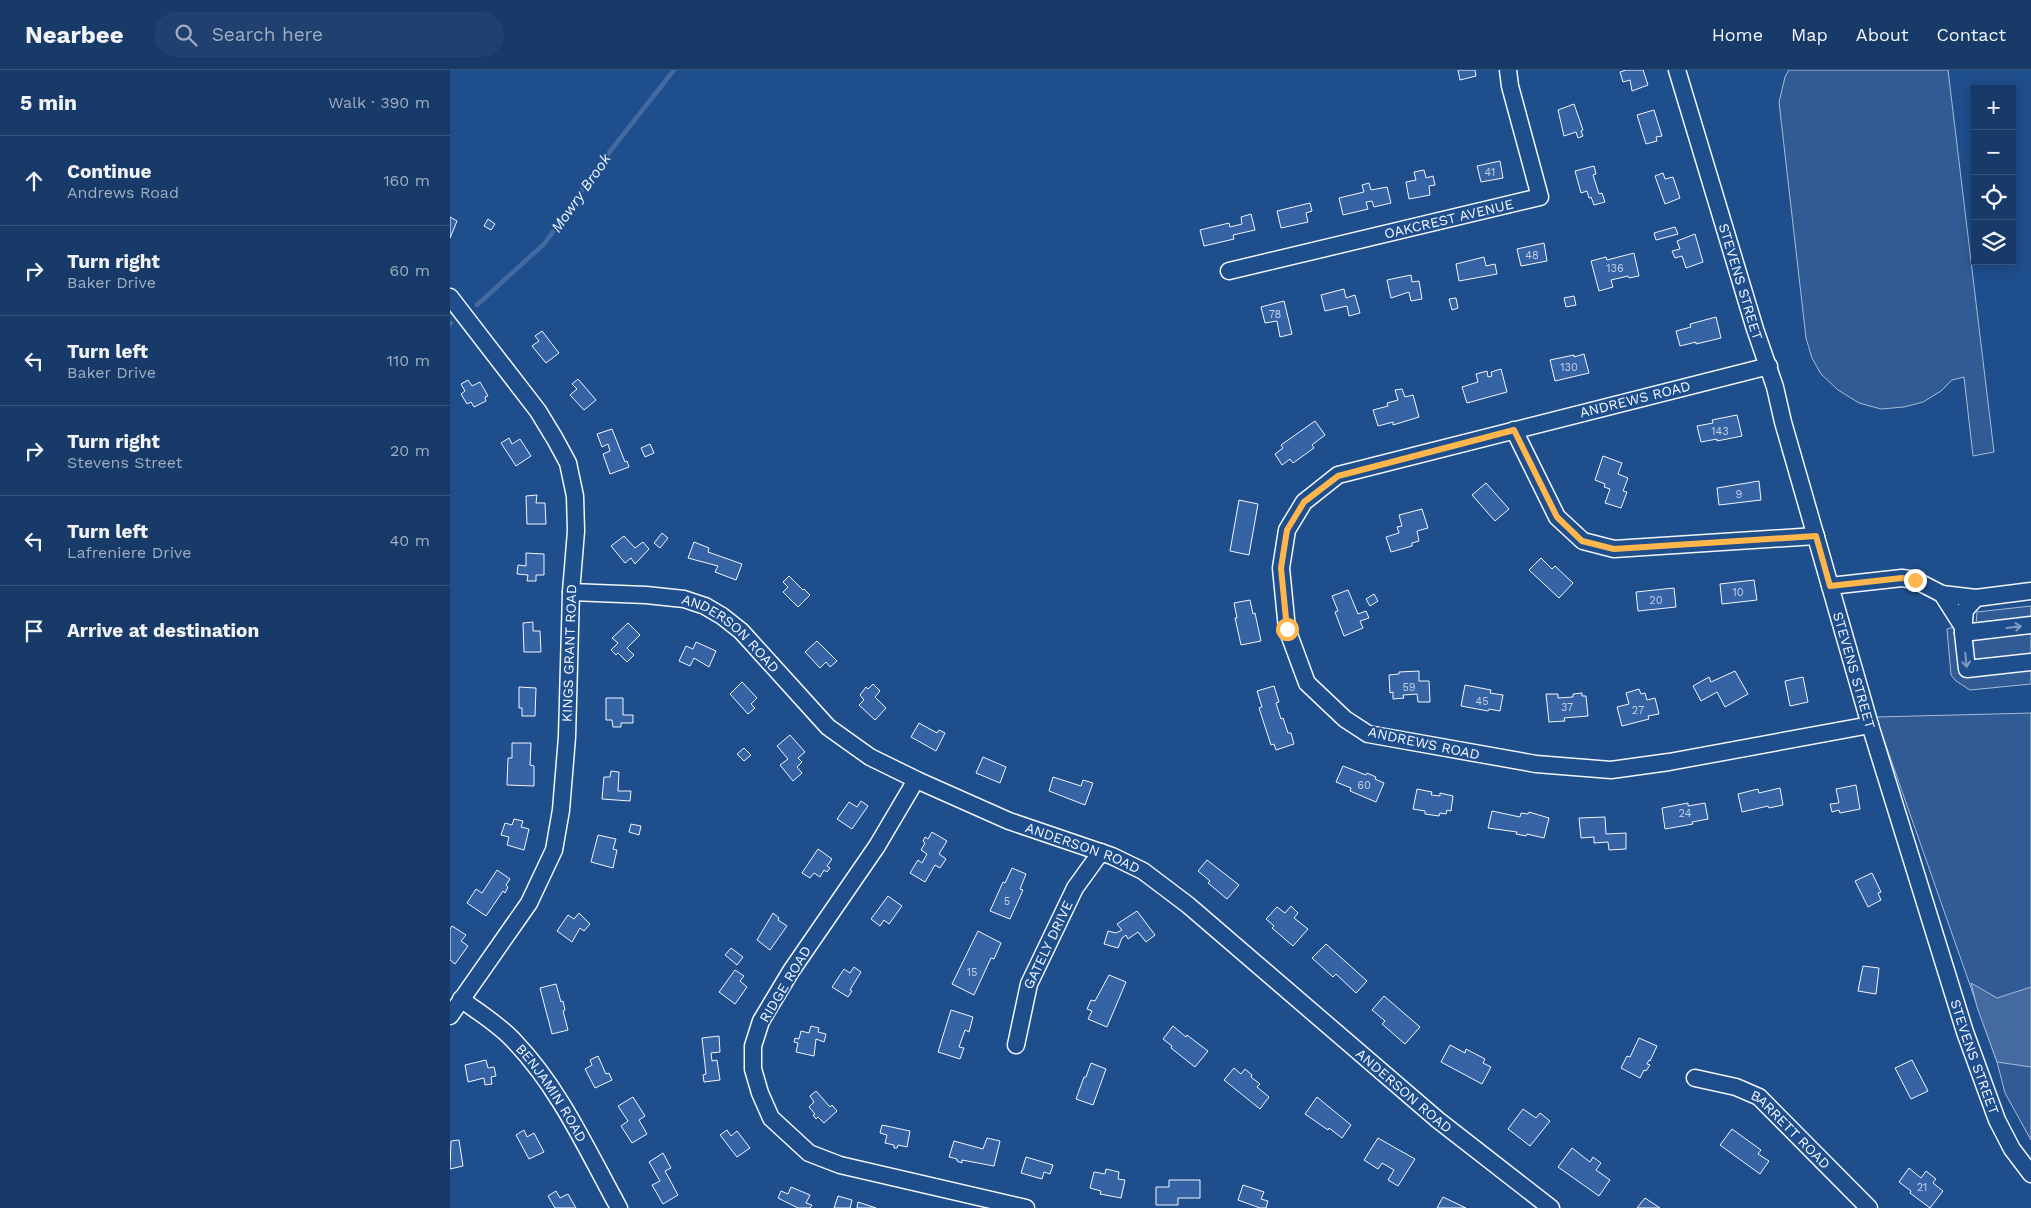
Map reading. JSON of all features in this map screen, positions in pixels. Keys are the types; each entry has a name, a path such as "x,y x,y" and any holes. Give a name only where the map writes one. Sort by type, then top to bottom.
{"street":[{"name":"OAKCREST AVENUE","path":"1229,271 1540,198 1510,86 1508,70"},
{"name":"STEVENS STREET","path":"1677,70 1753,320 1769,366 1870,725 1965,1032 1997,1120 2012,1148 2031,1174"},
{"name":"KINGS GRANT ROAD","path":"450,297 538,411 568,463 575,496 576,531 571,592 567,737 561,810 554,850 529,903 505,940 450,1016"},
{"name":"ANDREWS ROAD","path":"1769,366 1338,476 1304,502 1287,530 1281,568 1287,629 1307,684 1345,718 1368,734 1536,764 1611,770 1669,762 1870,725"},
{"path":"1514,430 1557,517 1582,541 1614,549 1816,536"},
{"path":"1830,586 1902,578 1915,580 1942,594 1976,598 2031,591"},
{"name":"ANDERSON ROAD","path":"571,592 646,595 684,599 704,606 722,616 741,631 828,727 870,757 916,780 1009,821 1101,852 1143,871 1188,905 1438,1120 1551,1208"},
{"path":"1942,594 1963,630"},
{"path":"1976,598 1965,610 1963,630 1967,669 2031,662"},
{"path":"1963,630 2031,625"},
{"name":"RIDGE ROAD","path":"916,780 877,846 790,971 761,1021 753,1046 753,1069 760,1093 771,1118 809,1153 840,1165 1026,1208"},
{"name":"GATELY DRIVE","path":"1016,1045 1029,984 1075,888 1101,852"},
{"name":"BENJAMIN ROAD","path":"461,999 514,1040 531,1060 551,1087 619,1208"},
{"name":"BARRETT ROAD","path":"1695,1078 1736,1087 1759,1097 1869,1208"}],"shaded area":[{"path":"1789,70 1948,70 1994,452 1973,456 1964,377 1952,380 1941,391 1923,402 1904,407 1881,409 1859,403 1838,390 1821,374 1812,358 1806,338 1779,102 1785,77"},
{"path":"2031,606 2031,684 1970,690 1956,681 1951,675 1947,629 1976,625 1977,612"},
{"path":"2031,713 2031,1140 2005,1093 1997,1062 1876,717"},
{"path":"1971,983 1997,998 2031,987 2031,1067 1997,1062 1977,1007"}],"building":[{"path":"1458,70 1475,70 1476,76 1460,80"},
{"path":"1643,70 1648,85 1632,91 1630,80 1623,82 1620,72"},
{"path":"1574,104 1583,130 1581,131 1583,136 1578,138 1576,132 1564,136 1558,110"},
{"path":"1654,110 1662,136 1656,137 1657,141 1646,144 1637,115"},
{"path":"1500,161 1503,178 1481,182 1477,166"},
{"path":"1594,166 1596,174 1593,175 1599,194 1602,193 1605,202 1594,205 1587,191 1581,193 1575,171"},
{"path":"1424,170 1426,178 1433,176 1435,185 1429,186 1430,195 1409,199 1406,182 1416,180 1414,172"},
{"path":"1663,173 1665,179 1673,177 1680,198 1665,204 1655,176"},
{"path":"1369,183 1371,190 1387,187 1391,203 1374,207 1372,201 1366,202 1368,209 1343,215 1339,198 1364,192 1362,185"},
{"path":"1310,203 1312,211 1306,213 1308,222 1281,228 1277,211"},
{"path":"1251,214 1255,230 1233,235 1234,239 1204,246 1200,230 1229,223 1230,227 1242,224 1241,217"},
{"path":"450,217 457,221 450,238"},
{"path":"488,219 495,224 491,230 484,226"},
{"path":"1675,227 1678,234 1656,240 1654,233"},
{"path":"1695,234 1703,262 1686,268 1682,256 1675,258 1672,251 1680,249 1677,241"},
{"path":"1544,243 1547,261 1521,266 1517,249"},
{"path":"1634,253 1639,276 1629,278 1628,276 1611,280 1613,287 1599,291 1591,261 1606,257 1607,260"},
{"path":"1484,257 1486,266 1495,264 1497,274 1459,281 1456,264"},
{"path":"1411,275 1412,282 1419,281 1422,299 1411,301 1409,292 1391,298 1387,280"},
{"path":"1344,289 1346,298 1355,295 1360,313 1349,316 1347,306 1325,311 1321,295"},
{"path":"1574,296 1576,305 1566,307 1564,298"},
{"path":"1456,298 1458,308 1452,310 1449,299"},
{"path":"1284,301 1292,334 1280,337 1277,321 1265,323 1261,307"},
{"path":"1716,317 1721,338 1680,346 1676,331 1691,327 1690,324"},
{"path":"542,331 559,353 546,363 532,346 539,341 535,336"},
{"path":"1584,354 1589,373 1555,381 1550,360"},
{"path":"1501,369 1507,392 1467,403 1462,387 1478,382 1476,374 1487,371 1488,377 1492,376 1491,372"},
{"path":"578,379 596,400 584,410 570,395 577,389 572,384"},
{"path":"468,380 472,386 480,382 488,396 485,397 486,401 474,407 471,402 467,404 461,394 465,391 461,384"},
{"path":"1402,389 1405,397 1413,395 1419,417 1393,425 1393,422 1378,426 1373,410 1388,406 1387,403 1398,400 1395,390"},
{"path":"1737,415 1742,436 1701,442 1697,426 1713,423 1712,420"},
{"path":"1315,421 1325,435 1312,445 1314,448 1293,463 1290,459 1282,465 1275,454 1283,448 1281,445"},
{"path":"612,429 625,462 627,461 629,467 610,474 603,454 610,451 608,444 602,447 597,434"},
{"path":"509,438 512,444 520,439 531,456 516,466 501,443"},
{"path":"650,444 654,453 645,457 641,448"},
{"path":"1603,456 1622,463 1618,474 1628,478 1623,491 1627,492 1621,508 1605,503 1610,489 1604,487 1605,484 1595,480"},
{"path":"1759,481 1761,500 1719,505 1717,488"},
{"path":"1486,483 1509,509 1495,521 1472,495"},
{"path":"537,495 536,503 545,503 546,524 527,524 526,496"},
{"path":"1239,500 1258,504 1249,555 1230,551"},
{"path":"1422,509 1428,528 1417,531 1419,541 1412,543 1412,546 1391,552 1386,537 1399,533 1397,527 1402,526 1399,515"},
{"path":"662,533 668,538 660,548 654,543"},
{"path":"624,536 635,548 643,542 649,549 635,564 631,558 625,563 611,546"},
{"path":"694,542 709,548 708,552 742,564 736,580 715,572 718,566 688,558"},
{"path":"526,553 544,554 544,575 536,575 536,581 527,581 528,575 517,574 518,565 526,566"},
{"path":"1541,558 1552,569 1555,566 1573,583 1559,598 1529,570"},
{"path":"789,576 810,595 798,607 783,592 788,587 783,582"},
{"path":"1754,580 1757,600 1722,604 1720,584"},
{"path":"1674,588 1676,607 1638,611 1636,592"},
{"path":"1348,590 1358,614 1366,611 1369,618 1360,621 1363,628 1344,636 1335,612 1338,611 1332,596"},
{"path":"1374,594 1378,601 1370,606 1366,599"},
{"path":"1250,600 1261,641 1241,645 1234,603"},
{"path":"533,622 533,631 540,631 541,652 524,652 523,623"},
{"path":"628,623 640,635 627,648 634,655 627,662 618,653 616,655 611,650 618,643 612,638"},
{"path":"817,641 837,661 830,667 826,662 820,668 805,652"},
{"path":"696,642 716,651 709,667 694,658 690,666 679,661 686,646 693,649"},
{"path":"1419,671 1419,681 1429,681 1430,702 1418,702 1417,694 1403,695 1404,698 1393,699 1393,692 1390,693 1389,675 1399,674 1399,672"},
{"path":"1735,671 1748,694 1725,707 1717,692 1701,701 1693,686 1709,677 1711,682"},
{"path":"1803,677 1808,702 1790,706 1785,681"},
{"path":"742,682 757,698 751,704 755,708 748,714 730,694"},
{"path":"873,684 880,691 875,697 886,708 875,720 859,705 864,700 860,695 866,687 868,689"},
{"path":"1465,685 1491,690 1490,693 1503,695 1500,711 1489,709 1488,711 1461,706"},
{"path":"1274,686 1279,702 1276,703 1281,719 1283,718 1288,733 1291,733 1294,744 1276,750 1274,744 1271,745 1259,708 1262,707 1257,691"},
{"path":"519,687 536,688 535,716 522,716 522,708 519,708"},
{"path":"1639,689 1641,694 1645,693 1647,700 1655,698 1659,714 1648,716 1649,719 1622,726 1617,707 1629,704 1626,693"},
{"path":"1582,693 1582,696 1586,696 1588,716 1564,718 1565,721 1549,722 1546,694 1558,694 1558,698 1573,697 1573,694"},
{"path":"606,698 623,698 623,715 633,715 633,723 621,723 621,727 613,727 612,720 606,720"},
{"path":"919,723 937,733 939,730 945,733 936,751 911,737"},
{"path":"790,735 805,752 798,758 802,762 797,767 802,773 793,781 780,765 788,759 777,746"},
{"path":"512,743 531,743 530,765 534,766 534,786 507,785 508,758 512,758"},
{"path":"744,748 751,755 744,761 737,754"},
{"path":"983,757 1006,767 1000,783 976,773"},
{"path":"1343,766 1366,775 1367,773 1384,783 1376,802 1350,791 1351,788 1336,782"},
{"path":"611,771 619,772 618,791 631,791 630,801 602,799 604,777 610,777"},
{"path":"1053,777 1081,786 1083,780 1093,783 1085,805 1049,791"},
{"path":"1856,785 1860,809 1840,813 1839,810 1832,812 1830,804 1839,803 1836,789"},
{"path":"1780,788 1783,805 1769,808 1768,806 1742,812 1738,794 1758,789 1759,793"},
{"path":"1417,789 1432,792 1431,795 1440,796 1440,793 1453,796 1451,811 1447,810 1446,814 1440,813 1439,816 1425,814 1425,811 1413,809"},
{"path":"861,801 868,806 852,829 837,819 849,802 857,807"},
{"path":"1688,803 1688,806 1705,803 1708,819 1665,829 1662,808"},
{"path":"1492,811 1520,817 1521,813 1528,814 1529,812 1549,818 1544,838 1488,828"},
{"path":"1605,817 1606,834 1626,833 1626,849 1609,850 1608,842 1594,843 1594,837 1581,838 1579,818"},
{"path":"514,819 523,821 521,827 529,829 524,850 507,845 509,837 501,835 505,823 512,825"},
{"path":"631,824 641,826 639,835 629,832"},
{"path":"932,832 947,841 939,854 946,859 940,868 935,865 925,882 910,873 918,860 922,863 927,854 921,850 925,843 923,841 925,837 928,839"},
{"path":"598,835 616,839 613,849 617,850 613,868 591,862"},
{"path":"818,849 832,859 827,866 830,868 827,872 824,870 820,877 814,873 810,878 802,873"},
{"path":"1207,860 1239,885 1227,899 1208,883 1210,881 1198,871"},
{"path":"1012,868 1026,874 1020,889 1023,890 1010,919 990,911 1003,882 1005,883"},
{"path":"497,870 510,879 506,885 508,887 505,893 503,891 486,916 467,903 476,889 482,893"},
{"path":"1872,873 1881,892 1878,893 1881,900 1868,907 1855,881"},
{"path":"888,896 902,906 889,924 884,920 880,926 871,919"},
{"path":"1291,906 1298,913 1294,918 1308,929 1293,946 1272,928 1274,926 1266,919 1277,907 1285,913"},
{"path":"1137,911 1155,935 1146,942 1138,932 1128,939 1126,935 1122,938 1118,948 1104,944 1108,931 1116,933 1122,930 1117,924"},
{"path":"579,913 590,924 584,931 580,928 572,942 557,931 568,915 574,919"},
{"path":"773,913 779,918 778,920 787,926 770,950 757,940"},
{"path":"452,926 466,935 461,941 468,946 455,964 450,960 450,929"},
{"path":"978,931 1001,943 994,959 991,958 974,995 952,984"},
{"path":"1326,944 1367,981 1356,993 1336,974 1333,977 1312,958"},
{"path":"731,948 743,957 737,965 725,955"},
{"path":"1863,966 1879,968 1876,994 1858,991"},
{"path":"854,967 861,972 848,997 832,987 844,969 850,973"},
{"path":"735,970 744,976 740,981 747,987 735,1004 719,992"},
{"path":"1109,975 1126,982 1107,1027 1088,1019 1092,1011 1087,1009 1091,1000 1095,1001"},
{"path":"556,984 561,1002 563,1001 565,1010 563,1011 568,1030 552,1034 540,988"},
{"path":"1384,996 1420,1027 1405,1044 1382,1024 1385,1021 1372,1010"},
{"path":"951,1010 973,1017 969,1032 965,1030 959,1047 964,1048 960,1059 938,1052"},
{"path":"811,1026 819,1028 818,1032 826,1034 824,1042 816,1039 814,1056 796,1052 798,1043 794,1042 795,1038 799,1039 801,1031 809,1033"},
{"path":"1173,1026 1208,1051 1195,1067 1171,1048 1172,1046 1163,1039"},
{"path":"719,1036 720,1052 711,1053 712,1061 717,1060 720,1080 704,1082 703,1075 706,1074 702,1038"},
{"path":"1639,1038 1657,1046 1647,1064 1650,1065 1646,1071 1644,1070 1640,1078 1621,1068 1627,1056 1630,1057"},
{"path":"1450,1045 1465,1053 1466,1049 1485,1059 1483,1063 1491,1067 1482,1084 1441,1062"},
{"path":"598,1056 606,1074 609,1073 612,1080 595,1088 585,1069 592,1065 590,1060"},
{"path":"486,1060 488,1068 494,1067 496,1076 491,1077 492,1084 485,1085 484,1078 468,1082 465,1065"},
{"path":"1912,1060 1928,1091 1911,1099 1895,1068"},
{"path":"1091,1063 1106,1069 1093,1105 1076,1099"},
{"path":"1234,1068 1241,1074 1245,1069 1260,1084 1257,1087 1269,1097 1260,1109 1224,1080"},
{"path":"816,1091 830,1107 832,1105 837,1111 824,1123 818,1117 816,1119 813,1115 815,1114 809,1107 814,1102 810,1096"},
{"path":"633,1097 645,1116 639,1120 647,1134 632,1143 621,1126 628,1121 618,1106"},
{"path":"1317,1097 1351,1125 1342,1138 1305,1114"},
{"path":"1523,1109 1536,1118 1540,1113 1550,1121 1530,1146 1508,1129"},
{"path":"882,1125 910,1131 907,1147 898,1145 897,1148 894,1148 894,1145 885,1143 887,1135 880,1133"},
{"path":"1732,1129 1761,1150 1758,1154 1769,1161 1760,1174 1720,1145"},
{"path":"524,1130 527,1137 534,1133 544,1152 529,1159 516,1135"},
{"path":"727,1130 731,1136 737,1131 750,1148 737,1157 720,1135"},
{"path":"987,1138 1000,1141 994,1166 962,1160 962,1163 957,1161 957,1159 949,1157 954,1141 983,1149"},
{"path":"1378,1138 1415,1159 1398,1186 1388,1180 1394,1170 1382,1163 1378,1169 1364,1160"},
{"path":"459,1140 463,1166 450,1169 451,1141"},
{"path":"1572,1148 1590,1162 1593,1157 1601,1163 1596,1170 1610,1180 1599,1196 1558,1167"},
{"path":"663,1153 671,1168 665,1171 678,1195 663,1204 652,1185 660,1181 649,1162"},
{"path":"1026,1157 1053,1165 1050,1174 1044,1172 1042,1179 1021,1173"},
{"path":"1909,1168 1921,1178 1926,1171 1936,1179 1933,1183 1943,1191 1930,1208 1899,1182"},
{"path":"1106,1169 1119,1172 1118,1179 1125,1180 1121,1198 1100,1194 1101,1191 1090,1188 1094,1172 1105,1174"},
{"path":"1169,1180 1200,1180 1200,1198 1178,1198 1178,1205 1156,1205 1156,1187 1169,1187"},
{"path":"1243,1185 1264,1192 1261,1199 1268,1201 1266,1208 1260,1208 1238,1200"},
{"path":"791,1187 810,1195 806,1203 812,1205 810,1208 798,1208 778,1198 781,1191 788,1194"},
{"path":"556,1191 560,1198 568,1194 576,1208 555,1208 548,1196"},
{"path":"838,1196 852,1200 850,1208 834,1208"},
{"path":"1443,1197 1466,1208 1437,1208"},
{"path":"1645,1198 1660,1208 1637,1208"},
{"path":"858,1202 876,1208 857,1208"}],"waterway":[{"name":"Mowry Brook","path":"477,305 545,243 600,164 674,70"}],"route":[{"path":"1287,629 1281,568 1287,530 1304,502 1338,476 1514,430 1557,517 1582,541 1614,549 1816,536 1830,586 1902,578 1915,580"}]}
